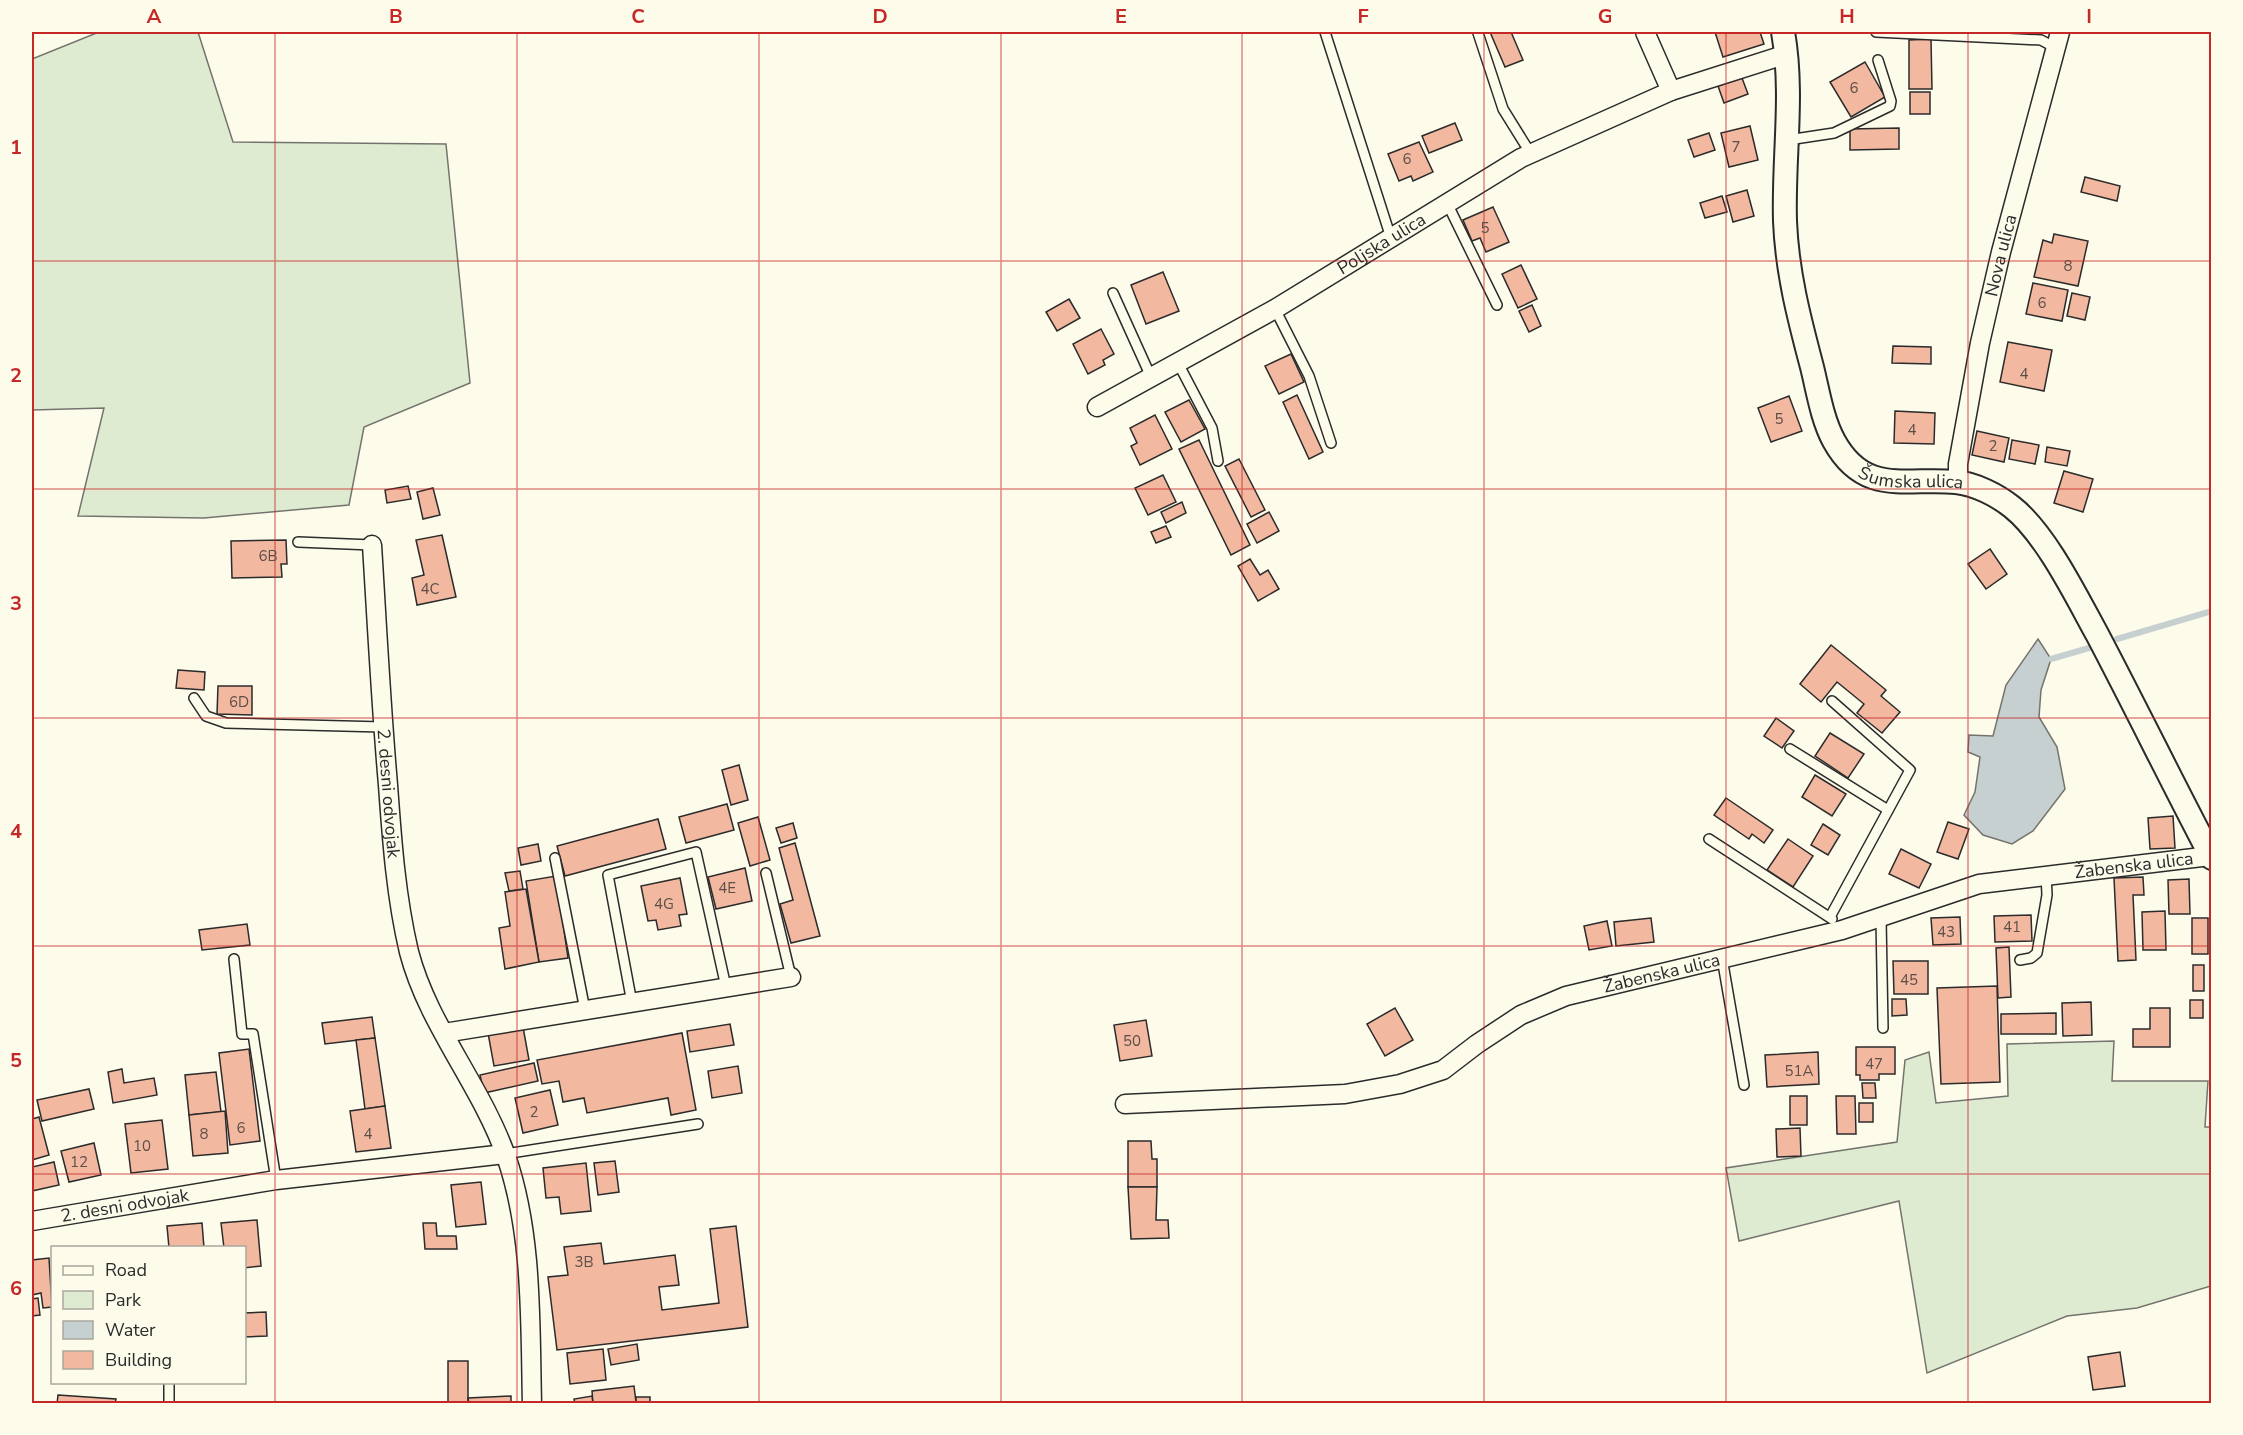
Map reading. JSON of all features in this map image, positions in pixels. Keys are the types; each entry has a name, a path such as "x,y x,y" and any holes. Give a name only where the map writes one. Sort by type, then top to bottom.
{"street":[{"path":"1645,32 1671,91"},
{"name":"Šumska ulica","path":"1783,32 1787,54 1785,191 1788,261 1796,305 1832,438 1849,462 1882,480 1898,483 1958,482 1990,493 2013,507 2033,529 2072,588 2209,844"},
{"name":"Nova ulica","path":"1958,482 1958,464 1980,343 2001,252 2058,40"},
{"name":"Poljska ulica","path":"1097,407 1275,309 1447,203 1532,154 1671,91 1787,54"},
{"name":"2. desni odvojak","path":"372,545 383,727 398,889 409,950 418,982 506,1155 522,1226 532,1404"},
{"name":"Žabenska ulica","path":"1125,1104 1345,1094 1400,1084 1443,1070 1521,1014 1566,996 1722,958 1836,923 1881,918 1980,884 2209,844"},
{"path":"444,1033 791,977"},
{"name":"2. desni odvojak","path":"32,1221 276,1180 506,1155"}],"lane":[{"path":"1325,32 1391,238"},
{"path":"1876,32 2058,40"},
{"path":"1478,33 1503,109 1532,154"},
{"path":"1787,140 1834,133 1890,106 1891,101 1878,60"},
{"path":"1447,203 1497,305"},
{"path":"1113,293 1151,377"},
{"path":"1275,309 1309,376 1331,443"},
{"path":"1178,363 1212,428 1218,461"},
{"path":"298,542 372,545"},
{"path":"194,698 206,716 226,723 383,727"},
{"path":"1709,839 1836,923 1888,810 1910,770 1832,701"},
{"path":"1790,749 1888,810"},
{"path":"632,1002 608,874 696,852 726,987"},
{"path":"555,858 585,1010"},
{"path":"766,873 791,977"},
{"path":"2020,960 2031,958 2037,952 2047,895 2046,874"},
{"path":"1881,918 1883,1028"},
{"path":"1722,958 1744,1085"},
{"path":"234,959 242,1034 253,1034 276,1180"},
{"path":"506,1155 698,1124"},
{"path":"168,1384 169,1404"}],"green space":[{"path":"99,32 198,32 233,142 446,144 470,383 364,427 349,505 204,518 78,516 104,408 32,410 32,59"},
{"path":"2114,1041 2112,1081 2208,1081 2205,1127 2212,1127 2211,1286 2137,1308 2067,1316 1927,1373 1899,1201 1739,1241 1726,1168 1897,1142 1905,1060 1929,1052 1936,1103 2008,1096 2007,1044"}],"water":[{"path":"2038,639 2051,659 2041,690 2039,717 2057,747 2065,789 2033,831 2012,844 1983,835 1964,815 1975,792 1980,757 1968,752 1969,735 1993,736 2006,685"}],"building":[{"path":"1490,32 1511,32 1523,60 1505,67"},
{"path":"1715,32 1760,32 1764,44 1723,57"},
{"path":"1931,39 1932,89 1909,89 1909,40"},
{"path":"1865,62 1885,97 1851,117 1830,82"},
{"path":"1742,78 1748,94 1724,103 1718,86"},
{"path":"1910,92 1930,92 1930,114 1910,114"},
{"path":"1455,123 1462,140 1429,153 1422,136"},
{"path":"1750,126 1758,160 1729,167 1721,133"},
{"path":"1899,128 1899,149 1850,150 1850,129"},
{"path":"1709,133 1715,150 1694,157 1688,140"},
{"path":"1419,142 1433,172 1413,181 1411,176 1399,181 1388,154"},
{"path":"2085,177 2120,186 2117,201 2081,192"},
{"path":"1747,190 1754,216 1733,222 1726,196"},
{"path":"1722,196 1727,212 1705,218 1700,203"},
{"path":"1493,207 1509,242 1486,252 1480,238 1472,241 1463,220"},
{"path":"2054,234 2088,241 2078,286 2034,277 2043,240 2052,243"},
{"path":"1521,265 1537,299 1518,308 1502,274"},
{"path":"1163,272 1179,311 1146,324 1131,285"},
{"path":"2033,283 2068,290 2062,321 2026,314"},
{"path":"2072,293 2090,297 2085,320 2067,316"},
{"path":"1069,299 1080,318 1057,331 1046,312"},
{"path":"1532,305 1541,326 1529,332 1519,311"},
{"path":"1101,329 1114,354 1103,360 1105,365 1088,374 1073,344"},
{"path":"2008,342 2052,350 2044,391 2000,382"},
{"path":"1893,346 1931,347 1931,364 1892,363"},
{"path":"1291,354 1304,382 1279,394 1265,366"},
{"path":"1297,395 1323,452 1309,459 1283,402"},
{"path":"1789,396 1802,431 1771,442 1758,408"},
{"path":"1189,400 1205,429 1181,442 1165,412"},
{"path":"1895,411 1935,413 1934,444 1894,443"},
{"path":"1155,415 1172,449 1140,465 1131,446 1137,443 1130,428"},
{"path":"1977,431 2009,438 2004,462 1972,455"},
{"path":"1199,440 1250,545 1231,555 1179,449"},
{"path":"2012,440 2039,445 2035,464 2009,459"},
{"path":"2047,447 2070,451 2067,466 2045,462"},
{"path":"1239,459 1265,510 1251,517 1225,466"},
{"path":"2064,471 2093,479 2083,512 2054,503"},
{"path":"1163,475 1176,502 1148,515 1135,488"},
{"path":"408,486 411,499 387,503 385,490"},
{"path":"433,488 440,515 423,519 417,492"},
{"path":"1182,502 1186,513 1166,523 1161,512"},
{"path":"1269,512 1279,531 1257,543 1247,524"},
{"path":"1166,526 1171,537 1156,543 1151,532"},
{"path":"442,535 456,597 417,605 412,578 424,575 416,540"},
{"path":"286,540 287,564 281,564 282,577 232,578 231,541"},
{"path":"1990,549 2007,574 1986,589 1968,564"},
{"path":"1250,559 1260,575 1268,570 1279,589 1258,601 1238,566"},
{"path":"1831,645 1886,690 1881,696 1900,712 1882,733 1857,713 1864,704 1837,682 1821,702 1800,684"},
{"path":"178,670 205,672 204,690 176,688"},
{"path":"218,686 252,686 252,715 217,714"},
{"path":"1776,718 1794,731 1782,748 1764,736"},
{"path":"1830,733 1864,754 1848,778 1815,756"},
{"path":"739,765 748,800 731,805 722,770"},
{"path":"1815,775 1846,794 1832,816 1802,797"},
{"path":"1726,798 1773,830 1764,843 1752,834 1749,839 1714,815"},
{"path":"727,804 734,830 686,843 679,817"},
{"path":"2173,816 2175,848 2150,849 2148,818"},
{"path":"758,817 770,860 750,866 738,823"},
{"path":"658,819 666,849 565,876 557,846"},
{"path":"1948,822 1969,829 1958,859 1937,852"},
{"path":"793,823 797,838 781,843 776,828"},
{"path":"1823,824 1840,835 1828,855 1811,845"},
{"path":"1788,839 1813,856 1793,887 1767,870"},
{"path":"795,843 820,936 791,943 780,904 793,900 779,848"},
{"path":"538,844 541,861 521,865 518,848"},
{"path":"1901,849 1931,864 1919,888 1889,874"},
{"path":"745,868 752,901 716,909 708,877"},
{"path":"520,871 523,889 509,891 505,873"},
{"path":"556,876 568,958 539,962 526,881"},
{"path":"2143,877 2144,895 2133,895 2136,960 2118,961 2114,878"},
{"path":"680,878 687,914 679,915 681,926 658,930 656,920 648,921 641,886"},
{"path":"2189,879 2190,914 2169,914 2168,880"},
{"path":"526,889 539,962 505,969 499,928 510,926 505,892"},
{"path":"2165,911 2166,950 2143,950 2142,912"},
{"path":"2031,915 2032,941 1995,942 1994,916"},
{"path":"1960,917 1961,944 1933,945 1931,918"},
{"path":"1651,918 1654,942 1616,946 1614,922"},
{"path":"2192,918 2208,918 2208,954 2192,954"},
{"path":"1607,921 1612,946 1589,950 1584,926"},
{"path":"247,924 250,945 202,950 199,930"},
{"path":"2009,947 2011,997 1998,998 1996,948"},
{"path":"1893,961 1928,961 1928,994 1894,994"},
{"path":"2193,965 2204,965 2204,991 2193,991"},
{"path":"1997,986 2000,1082 1941,1084 1937,988"},
{"path":"1892,999 1906,999 1907,1015 1892,1016"},
{"path":"2190,1000 2203,1000 2203,1018 2190,1018"},
{"path":"2091,1002 2092,1035 2063,1036 2062,1003"},
{"path":"1395,1008 1413,1040 1385,1056 1367,1024"},
{"path":"2150,1008 2170,1008 2170,1047 2133,1047 2133,1029 2150,1029"},
{"path":"2056,1013 2056,1034 2001,1034 2001,1014"},
{"path":"372,1017 375,1038 325,1044 322,1023"},
{"path":"1146,1020 1152,1056 1120,1061 1114,1025"},
{"path":"730,1024 734,1045 690,1052 687,1031"},
{"path":"523,1027 529,1060 494,1066 488,1033"},
{"path":"682,1033 696,1110 671,1115 668,1098 587,1113 584,1098 563,1102 559,1081 542,1084 537,1060"},
{"path":"375,1038 385,1106 365,1109 356,1040"},
{"path":"1856,1047 1895,1047 1895,1074 1879,1074 1879,1080 1860,1080 1860,1075 1856,1075"},
{"path":"249,1049 260,1141 230,1145 219,1053"},
{"path":"1818,1052 1819,1084 1767,1087 1765,1055"},
{"path":"534,1063 538,1081 484,1093 480,1075"},
{"path":"738,1066 742,1093 712,1098 708,1071"},
{"path":"122,1069 124,1083 154,1078 157,1095 113,1103 108,1072"},
{"path":"216,1072 221,1112 189,1115 185,1075"},
{"path":"1862,1083 1875,1083 1876,1098 1863,1098"},
{"path":"89,1089 94,1109 42,1121 37,1100"},
{"path":"550,1090 558,1125 523,1133 515,1098"},
{"path":"1790,1096 1807,1096 1807,1125 1790,1125"},
{"path":"1836,1096 1855,1096 1856,1134 1837,1134"},
{"path":"1859,1103 1873,1103 1873,1122 1859,1122"},
{"path":"385,1106 391,1148 356,1152 350,1111"},
{"path":"225,1111 228,1153 193,1156 189,1115"},
{"path":"39,1117 49,1155 32,1160 32,1119"},
{"path":"162,1120 168,1169 131,1173 125,1124"},
{"path":"1800,1128 1801,1156 1777,1157 1776,1129"},
{"path":"1128,1141 1151,1141 1152,1159 1157,1159 1157,1187 1128,1187"},
{"path":"94,1143 101,1175 69,1182 61,1151"},
{"path":"615,1161 619,1192 598,1195 594,1163"},
{"path":"54,1162 59,1185 32,1191 32,1167"},
{"path":"586,1163 591,1211 561,1214 559,1197 546,1198 543,1168"},
{"path":"481,1182 486,1224 456,1227 451,1185"},
{"path":"1128,1187 1157,1187 1156,1220 1168,1220 1169,1238 1131,1239"},
{"path":"257,1220 261,1266 246,1268 246,1246 224,1246 221,1223"},
{"path":"202,1223 204,1246 169,1246 167,1226"},
{"path":"423,1223 436,1223 437,1236 456,1236 457,1249 425,1249"},
{"path":"736,1226 748,1327 557,1350 548,1277 568,1275 564,1247 601,1243 604,1264 675,1255 679,1285 659,1287 662,1310 719,1303 710,1229"},
{"path":"49,1258 51,1307 43,1308 41,1293 32,1295 32,1260"},
{"path":"38,1298 40,1315 32,1316 32,1299"},
{"path":"266,1312 267,1336 246,1337 246,1313"},
{"path":"637,1344 639,1360 611,1365 608,1349"},
{"path":"603,1349 606,1380 570,1384 567,1353"},
{"path":"2120,1352 2125,1386 2093,1390 2088,1357"},
{"path":"448,1361 468,1361 468,1404 448,1404"},
{"path":"634,1386 636,1402 593,1404 592,1391"},
{"path":"58,1395 116,1399 115,1404 57,1404"},
{"path":"511,1396 511,1404 469,1404 468,1398"},
{"path":"592,1396 593,1404 575,1404 574,1399"},
{"path":"636,1397 650,1397 650,1404 636,1404"}],"waterway":[{"path":"2117,639 2212,611"},
{"path":"2051,659 2089,648"}]}
